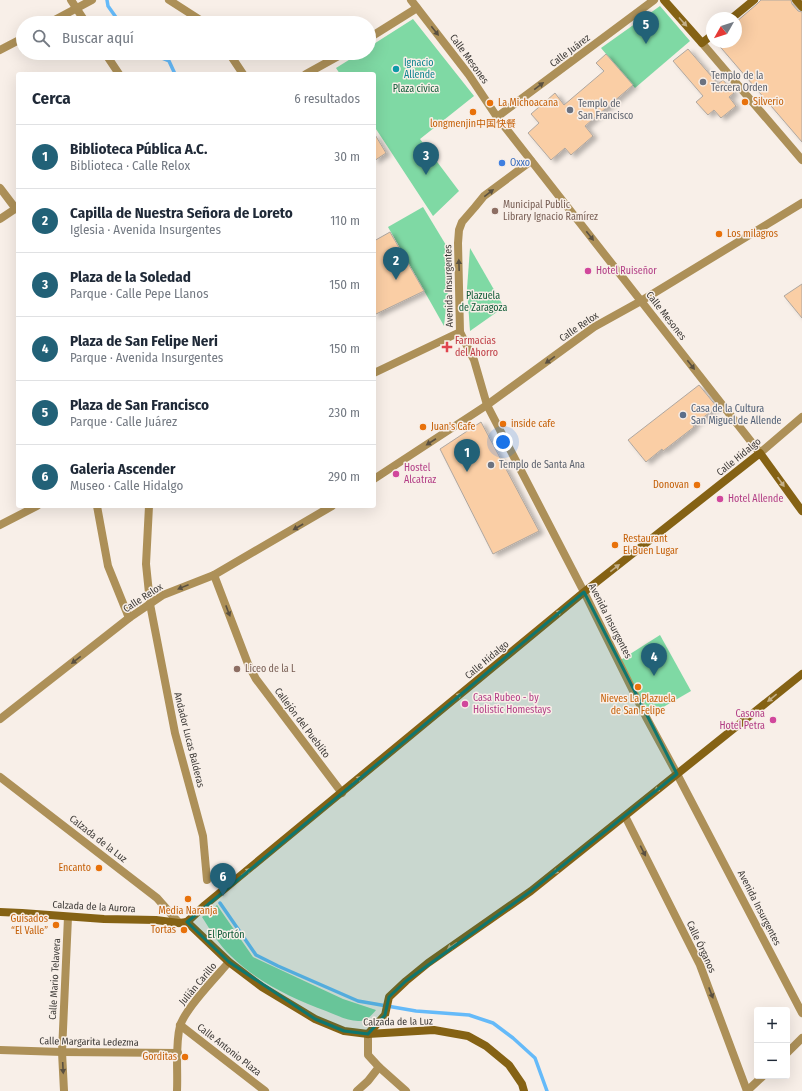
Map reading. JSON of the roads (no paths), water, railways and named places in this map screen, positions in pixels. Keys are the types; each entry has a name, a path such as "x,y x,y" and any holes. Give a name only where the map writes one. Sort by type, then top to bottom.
{"main road":[{"path":"664,0 702,43 706,40"},
{"path":"739,12 754,0"},
{"path":"796,0 802,7"},
{"name":"Calle Mesones","path":"760,453 802,511"},
{"name":"Calle Hidalgo","path":"183,922 342,793 584,592 760,453"},
{"path":"368,1034 385,1015 389,997 406,981 428,963 531,891 802,674"},
{"name":"Calzada de la Aurora","path":"0,912 22,912 104,919 183,922"},
{"name":"Calzada de la Luz","path":"183,922 229,962 262,987 315,1019 344,1032 368,1034 434,1030 468,1036 486,1046 509,1065 522,1084 524,1091"}],"street":[{"path":"72,0 81,16"},
{"path":"62,16 92,0"},
{"path":"169,0 193,16"},
{"name":"Calle Mesones","path":"411,0 469,75 497,117 760,453"},
{"name":"Calle Juárez","path":"497,117 654,0"},
{"path":"376,34 417,8"},
{"path":"0,50 16,42"},
{"path":"702,43 802,160"},
{"path":"110,60 118,72"},
{"path":"234,60 242,72"},
{"path":"310,72 331,60"},
{"name":"Avenida Insurgentes","path":"531,161 484,196 462,222 459,230 458,243 460,332 474,360 487,405 584,592 646,717 802,1013"},
{"path":"0,188 16,207"},
{"name":"Calle Relox","path":"376,478 487,405 594,327 641,301 802,203"},
{"path":"0,219 16,209"},
{"path":"376,372 460,332"},
{"name":"Calle Hidalgo","path":"760,453 802,417"},
{"path":"0,525 34,508"},
{"path":"97,508 108,566 129,618"},
{"name":"Andador Lucas Balderas","path":"149,508 146,564 150,604 175,733 203,836 207,880"},
{"name":"Calle Relox","path":"0,719 129,618 163,595 214,575 329,508"},
{"name":"Callejón del Pueblito","path":"214,575 248,664 256,679 342,793"},
{"name":"Calzada de la Luz","path":"0,777 157,898 183,922"},
{"name":"Calle Órganos","path":"625,816 700,965 747,1091"},
{"name":"Calle Mario Telavera","path":"64,1091 62,1052 68,917"},
{"name":"Julián Carillo","path":"177,1091 178,1037 180,1025 184,1016 229,962"},
{"name":"Calle Antonio Plaza","path":"180,1025 265,1091"},
{"path":"368,1034 368,1055 406,1091"},
{"path":"790,1050 802,1038"},
{"name":"Calle Margarita Ledezma","path":"0,1050 178,1053"},
{"path":"357,1091 368,1081 379,1067"},
{"path":"747,1091 760,1079"}],"waterway":[{"path":"107,0 108,6 115,16"},
{"path":"166,60 169,61 174,72"},
{"path":"220,903 256,955 278,966 358,1001 416,1011 469,1015 493,1023 513,1038 535,1058 547,1091"}],"place":[{"name":"Plaza de San Francisco","path":"646,44"},
{"name":"Ignacio Allende","path":"396,69"},
{"name":"Templo de la Tercera Orden","path":"703,82"},
{"name":"Silverio","path":"745,102"},
{"name":"La Michoacana","path":"490,103"},
{"name":"Templo de San Francisco","path":"570,110"},
{"name":"longmenjin中国快餐","path":"473,112"},
{"name":"Oxxo","path":"502,163"},
{"name":"Plaza de la Soledad","path":"426,175"},
{"name":"Municipal Public Library Ignacio Ramírez","path":"495,211"},
{"name":"Los milagros","path":"719,234"},
{"name":"Hotel Ruiseñor","path":"588,271"},
{"name":"Capilla de Nuestra Señora de Loreto","path":"396,280"},
{"name":"Farmacias del Ahorro","path":"447,347"},
{"name":"Casa de la Cultura San Miguel de Allende","path":"683,415"},
{"name":"inside cafe","path":"503,424"},
{"name":"Juan's Cafe","path":"423,427"},
{"name":"Templo de Santa Ana","path":"491,465"},
{"name":"Biblioteca Pública A.C.","path":"467,472"},
{"name":"Hostel Alcatraz","path":"396,474"},
{"name":"Donovan","path":"697,485"},
{"name":"Hotel Allende","path":"720,499"},
{"name":"Restaurant El Buen Lugar","path":"615,545"},
{"name":"Liceo de la L","path":"237,669"},
{"name":"Plaza de San Felipe Neri","path":"654,676"},
{"name":"Nieves La Plazuela de San Felipe","path":"638,687"},
{"name":"Casa Rubeo - by Holistic Homestays","path":"465,704"},
{"name":"Casona Hotel Petra","path":"773,720"},
{"name":"Encanto","path":"99,868"},
{"name":"Galeria Ascender","path":"223,896"},
{"name":"Media Naranja","path":"188,899"},
{"name":"Guisados “El Valle”","path":"56,925"},
{"name":"Tortas","path":"184,930"},
{"name":"Gorditas","path":"185,1057"}],"park label":[{"name":"Plaza civica","path":"416,89"},
{"name":"Plazuela de Zaragoza","path":"483,302"},
{"name":"El Portón","path":"226,935"}]}
